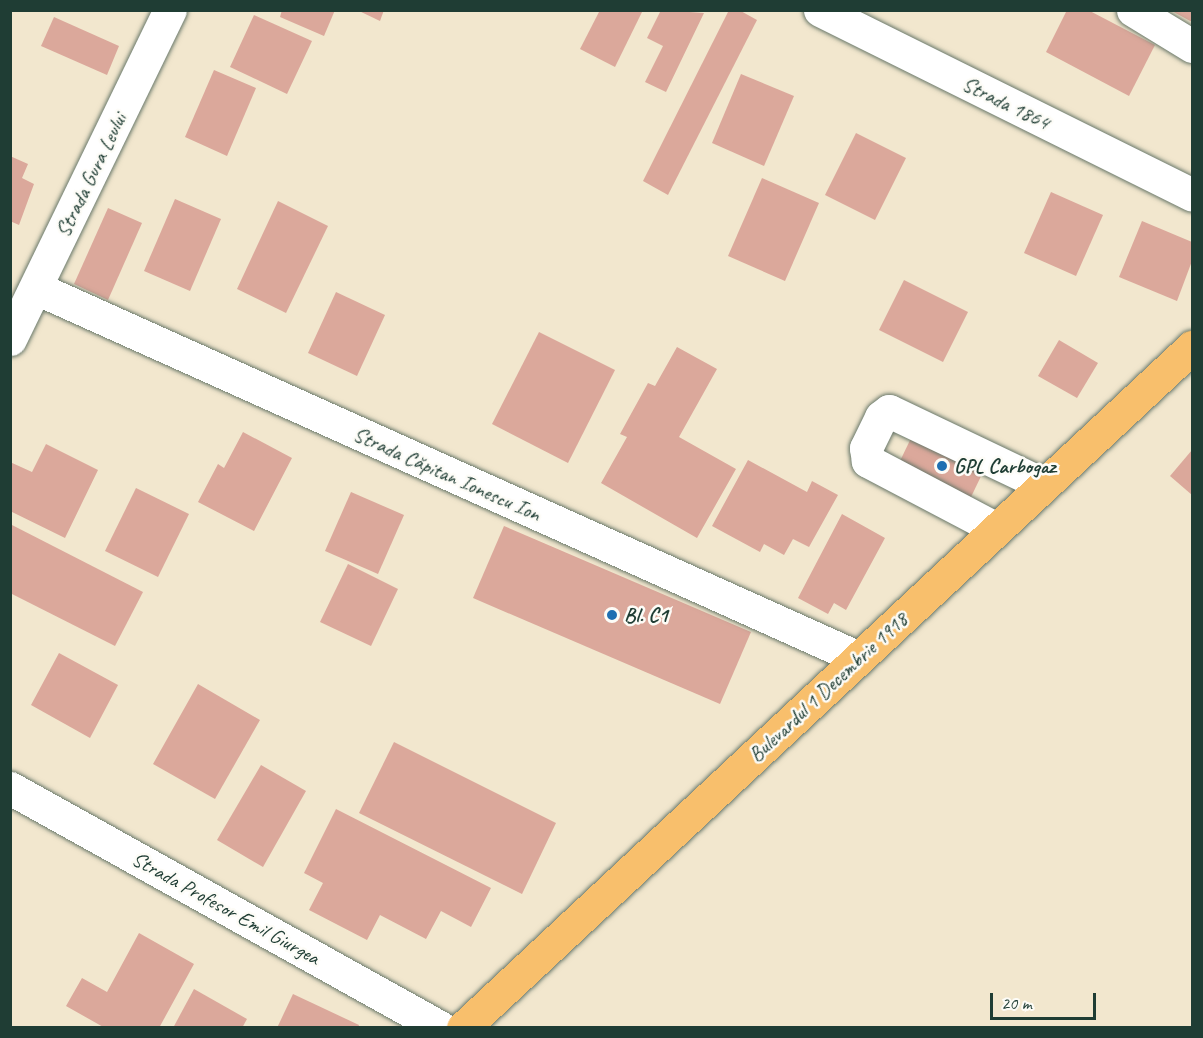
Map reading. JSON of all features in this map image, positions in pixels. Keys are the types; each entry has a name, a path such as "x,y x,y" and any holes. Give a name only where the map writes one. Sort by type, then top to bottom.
{"main road":[{"name":"Bulevardul 1 Decembrie 1918","path":"463,1028 1042,484 1192,347"}],"street":[{"name":"Strada Gura Leului","path":"10,339 170,10"},
{"name":"Strada 1864","path":"820,10 1192,195"},
{"path":"1133,10 1192,46"},
{"name":"Strada Căpitan Ionescu Ion","path":"36,288 859,658"},
{"path":"995,528 868,461 866,448 881,417 889,411 1042,484"},
{"name":"Strada Profesor Emil Giurgea","path":"10,788 441,1028"}],"building":[{"path":"282,10 335,10 324,36 280,17"},
{"path":"357,10 384,10 380,21"},
{"path":"600,10 643,10 615,67 580,49"},
{"path":"661,10 704,13 666,92 645,82 663,46 647,38"},
{"path":"729,10 739,10 757,20 668,195 643,181"},
{"path":"1067,10 1088,10 1155,45 1129,96 1046,52"},
{"path":"1170,10 1192,10 1192,22"},
{"path":"254,15 312,41 287,94 230,67"},
{"path":"54,17 119,46 107,75 41,46"},
{"path":"214,70 256,88 227,156 185,137"},
{"path":"741,74 794,96 764,166 712,143"},
{"path":"856,133 906,158 875,220 825,195"},
{"path":"10,156 28,164 22,178 34,184 19,225 10,221"},
{"path":"762,178 819,203 785,281 728,256"},
{"path":"1051,192 1103,215 1076,276 1024,253"},
{"path":"175,199 221,219 190,291 144,271"},
{"path":"278,201 328,226 286,313 237,289"},
{"path":"108,208 142,223 108,300 74,284"},
{"path":"1142,221 1192,242 1192,261 1177,301 1119,277"},
{"path":"904,280 968,312 943,362 879,330"},
{"path":"336,292 385,315 357,376 308,353"},
{"path":"539,332 615,370 568,463 492,424"},
{"path":"1059,340 1098,363 1077,398 1038,376"},
{"path":"677,347 717,369 679,437 736,469 697,538 601,483 627,437 620,434 648,383 655,386"},
{"path":"243,432 292,458 254,531 198,502 218,464 224,468"},
{"name":"GPL Carbogaz","path":"913,434 984,470 971,497 900,461"},
{"path":"46,444 98,470 65,538 10,511 10,462 32,472"},
{"path":"1192,450 1192,495 1170,476"},
{"path":"748,460 807,492 812,481 838,495 809,547 793,539 784,555 764,544 760,552 712,526"},
{"path":"136,488 189,514 158,577 105,551"},
{"path":"351,492 404,515 378,574 325,551"},
{"path":"842,514 885,538 846,610 834,603 828,614 798,598"},
{"path":"10,524 143,592 115,646 10,593"},
{"name":"Bl. C1","path":"504,526 751,632 720,704 473,598"},
{"path":"348,564 398,589 371,646 320,622"},
{"path":"59,653 118,685 90,738 31,705"},
{"path":"198,684 260,720 215,799 153,764"},
{"path":"394,742 556,823 522,894 359,813"},
{"path":"261,765 306,791 263,867 217,840"},
{"path":"336,809 491,888 471,927 441,911 426,939 380,915 367,940 309,910 323,883 304,873"},
{"path":"139,933 194,964 159,1028 105,1028 66,1006 82,978 107,992"},
{"path":"194,989 247,1019 242,1028 173,1028"},
{"path":"293,994 359,1025 358,1028 277,1028"}],"place":[{"name":"GPL Carbogaz","path":"942,466"},
{"name":"Bl. C1","path":"612,615"}]}
